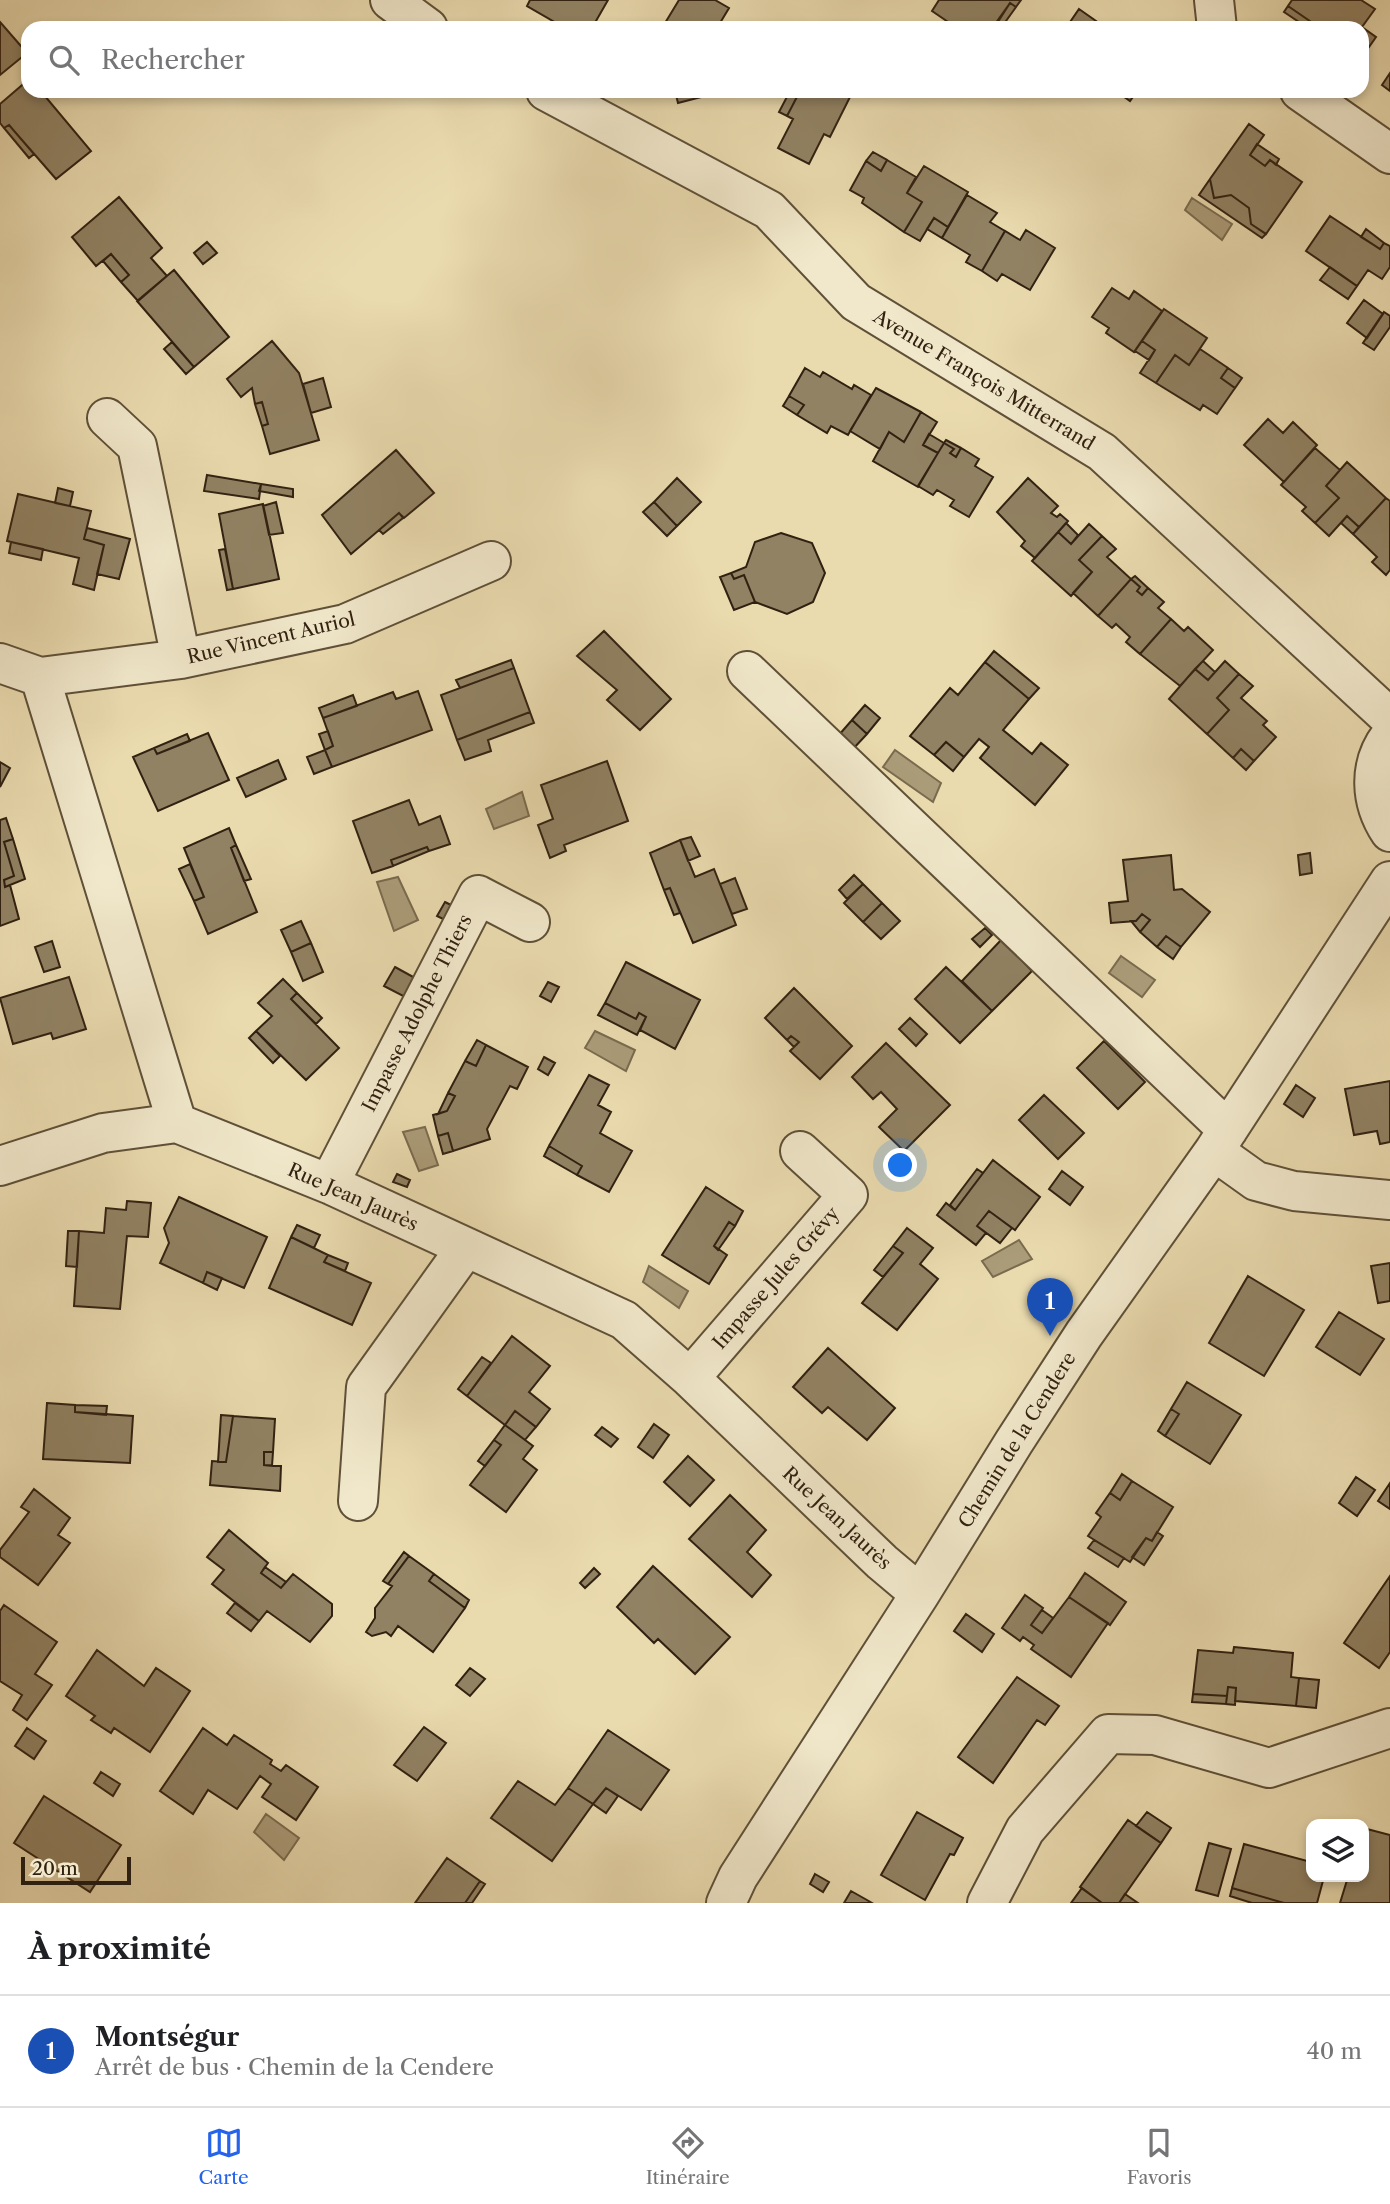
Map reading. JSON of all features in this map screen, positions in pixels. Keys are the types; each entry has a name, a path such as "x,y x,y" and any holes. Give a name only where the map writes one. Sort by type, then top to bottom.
{"street":[{"path":"390,0 418,21"},
{"path":"1213,0 1216,21"},
{"name":"Avenue François Mitterrand","path":"559,98 769,209 856,302 1102,452 1390,718"},
{"path":"1310,98 1390,154"},
{"path":"107,418 137,446 181,659"},
{"name":"Rue Vincent Auriol","path":"40,677 181,659 345,624 491,561"},
{"path":"0,663 40,677 177,1124 103,1133 0,1166"},
{"path":"747,671 1221,1140 1256,1181 1294,1191 1390,1200"},
{"path":"1390,736 1377,760 1373,781 1375,801 1390,832"},
{"name":"Chemin de la Cendere","path":"726,1903 738,1877 1077,1345 1221,1140 1390,881"},
{"name":"Impasse Adolphe Thiers","path":"329,1184 478,894 530,922"},
{"name":"Rue Jean Jaurès","path":"177,1124 329,1184 624,1320 690,1378 882,1562 920,1594"},
{"name":"Impasse Jules Grévy","path":"690,1378 848,1195 800,1151"},
{"path":"358,1501 366,1387 466,1249"},
{"path":"987,1903 1025,1830 1108,1734 1155,1735 1269,1769 1390,1728"}],"shaded area":[{"path":"1192,198 1232,224 1222,240 1185,210"},
{"path":"895,750 941,783 933,802 883,767"},
{"path":"522,792 529,816 494,829 486,809"},
{"path":"398,877 418,920 394,931 377,882"},
{"path":"1121,956 1155,980 1142,997 1109,973"},
{"path":"595,1031 635,1050 626,1071 585,1048"},
{"path":"425,1127 438,1165 419,1171 403,1132"},
{"path":"1019,1240 1032,1259 993,1277 982,1261"},
{"path":"649,1266 688,1291 679,1308 643,1282"},
{"path":"266,1814 299,1838 284,1860 254,1832"}],"building":[{"path":"530,0 608,0 596,21 553,21 527,6"},
{"path":"679,0 715,0 729,8 721,21 666,21"},
{"path":"939,0 1021,0 1016,7 1010,3 998,21 947,21 932,11"},
{"path":"1292,0 1361,0 1375,9 1366,21 1310,21 1288,6"},
{"path":"1010,3 1016,7 1006,21 997,21"},
{"path":"1288,6 1310,21 1298,21 1284,12"},
{"path":"1079,9 1096,21 1071,21"},
{"path":"0,22 21,46 21,58 0,75"},
{"path":"1369,32 1376,37 1369,47"},
{"path":"1390,73 1390,91 1382,85"},
{"path":"21,86 21,98 47,98 91,151 56,179 9,125 4,128 0,123 0,104"},
{"path":"677,98 697,98 678,103"},
{"path":"786,98 796,98 787,116 779,112"},
{"path":"796,98 850,98 830,137 824,134 809,164 778,148 793,119 787,116"},
{"path":"1249,124 1264,135 1250,155 1265,166 1270,160 1302,182 1266,234 1251,224 1249,208 1231,195 1214,198 1210,179"},
{"path":"9,125 34,154 29,158 4,128"},
{"path":"1257,144 1279,159 1276,165 1270,160 1265,166 1250,155"},
{"path":"873,152 887,160 881,171 866,161"},
{"path":"887,160 916,177 907,193 922,202 904,232 862,203 864,198 850,190 866,161 881,171"},
{"path":"924,166 968,192 948,227 934,218 920,241 904,232 922,202 907,193"},
{"path":"1210,179 1214,198 1231,195 1249,208 1251,224 1266,234 1262,238 1199,195"},
{"path":"967,195 997,213 990,222 1005,231 982,271 966,262 970,255 942,238"},
{"path":"119,197 162,248 151,258 167,276 138,301 121,282 129,275 111,254 96,266 72,237"},
{"path":"1330,216 1380,249 1384,243 1390,246 1390,267 1382,279 1368,270 1357,286 1306,251"},
{"path":"934,218 948,227 942,238 927,229"},
{"path":"1366,229 1384,243 1380,249 1361,237"},
{"path":"1026,230 1055,248 1030,290 1002,274 997,281 982,271 1005,231 1020,240"},
{"path":"207,242 217,253 203,264 194,253"},
{"path":"111,254 129,275 121,282 103,261"},
{"path":"1330,267 1357,286 1348,299 1320,280"},
{"path":"174,270 229,337 194,367 137,301"},
{"path":"1112,288 1129,299 1134,291 1162,311 1134,352 1106,333 1109,328 1092,317"},
{"path":"1364,300 1383,314 1367,338 1347,323"},
{"path":"1164,309 1207,338 1189,365 1175,355 1156,383 1140,373 1155,350 1142,341"},
{"path":"1384,312 1390,316 1390,327 1374,350 1363,343"},
{"path":"272,341 299,373 319,440 270,454 262,426 268,424 262,402 255,404 252,388 241,397 227,379"},
{"path":"1142,341 1155,350 1149,360 1135,351"},
{"path":"172,342 194,367 186,374 164,349"},
{"path":"1200,349 1228,368 1221,378 1235,388 1217,414 1203,405 1200,410 1156,383 1175,355 1189,365"},
{"path":"805,368 820,377 823,372 852,389 854,385 871,395 848,435 831,426 827,433 797,415 804,405 789,396"},
{"path":"1228,368 1242,378 1235,388 1221,378"},
{"path":"323,378 331,407 311,413 303,384"},
{"path":"876,388 921,412 904,442 889,432 880,449 850,431"},
{"path":"789,396 804,405 797,415 783,406"},
{"path":"262,402 268,424 262,426 255,404"},
{"path":"921,412 937,422 923,445 938,453 918,487 873,461 889,432 904,442"},
{"path":"1268,419 1283,433 1293,422 1317,445 1284,482 1244,445"},
{"path":"929,434 944,443 938,453 923,445"},
{"path":"946,440 961,448 956,457 950,453 954,449 944,443"},
{"path":"944,443 954,449 950,453 956,457 961,448 979,459 975,466 993,477 969,517 950,506 954,500 937,490 933,495 918,486"},
{"path":"1315,448 1340,470 1326,486 1339,498 1315,523 1302,511 1306,507 1281,485"},
{"path":"396,450 434,493 404,518 399,513 351,554 322,515"},
{"path":"1347,462 1386,498 1359,527 1347,516 1329,536 1315,523 1339,498 1326,486"},
{"path":"207,475 261,484 259,499 204,491"},
{"path":"677,478 701,502 677,526 654,502"},
{"path":"1028,478 1058,506 1051,513 1057,517 1060,514 1068,521 1035,558 1021,546 1025,541 997,512"},
{"path":"261,484 293,489 293,497 259,491"},
{"path":"58,488 73,492 70,506 55,503"},
{"path":"18,494 91,511 84,539 104,545 94,590 73,584 79,558 7,541"},
{"path":"1386,498 1390,501 1390,570 1386,575 1372,562 1377,557 1353,534"},
{"path":"276,502 283,533 269,535 263,506"},
{"path":"654,502 677,526 667,536 643,512"},
{"path":"263,504 279,579 233,589 219,514"},
{"path":"399,513 403,518 383,534 379,530"},
{"path":"1347,516 1359,527 1353,534 1341,523"},
{"path":"1066,523 1078,535 1071,544 1058,532"},
{"path":"1089,524 1102,536 1079,560 1092,572 1071,596 1032,561 1058,532 1071,544"},
{"path":"87,528 130,539 119,579 97,574 104,545 84,539"},
{"path":"781,533 812,543 825,573 813,602 787,614 755,602 744,575 734,579 731,573 746,567 755,542"},
{"path":"1102,536 1116,549 1107,557 1131,579 1098,616 1073,593 1092,572 1079,560"},
{"path":"11,542 43,549 41,560 9,553"},
{"path":"225,549 233,589 227,590 219,550"},
{"path":"731,573 734,579 744,575 755,602 734,610 720,577"},
{"path":"1135,576 1148,588 1142,595 1137,591 1140,587 1131,579"},
{"path":"1131,579 1140,587 1137,591 1142,595 1148,588 1164,602 1158,608 1171,619 1140,654 1126,642 1130,637 1116,624 1112,628 1098,616"},
{"path":"1171,619 1184,631 1188,627 1213,650 1180,686 1140,654"},
{"path":"604,631 671,699 640,730 607,700 617,690 577,656"},
{"path":"994,651 1039,688 1029,699 985,662"},
{"path":"511,660 514,668 460,688 456,680"},
{"path":"1203,661 1215,672 1208,680 1195,669"},
{"path":"1225,661 1239,674 1217,698 1229,710 1207,734 1169,699 1195,669 1208,680"},
{"path":"985,662 1029,699 1003,730 1032,754 1041,743 1068,765 1035,805 980,758 989,747 979,739 964,757 946,742 934,755 910,736 950,688 958,695"},
{"path":"514,668 530,712 457,740 441,695"},
{"path":"1239,674 1253,686 1241,698 1267,721 1263,725 1276,737 1254,761 1241,749 1233,758 1207,734 1229,710 1217,698"},
{"path":"418,691 432,730 332,767 325,750 333,746 323,718 393,692 396,699"},
{"path":"353,695 357,706 323,718 319,708"},
{"path":"865,705 880,718 867,734 852,720"},
{"path":"530,712 534,723 488,740 491,751 465,760 457,740"},
{"path":"852,720 867,734 852,750 838,736"},
{"path":"328,731 333,746 325,750 319,734"},
{"path":"208,733 229,780 158,811 133,757 154,748 157,754"},
{"path":"187,734 190,741 157,754 154,748"},
{"path":"946,742 964,757 953,771 934,755"},
{"path":"1241,749 1254,761 1246,770 1233,758"},
{"path":"325,750 332,767 314,774 307,757"},
{"path":"278,760 286,779 246,797 237,778"},
{"path":"607,761 628,821 564,845 566,851 550,858 538,825 553,819 541,785"},
{"path":"0,762 10,768 0,787"},
{"path":"409,800 419,825 440,816 450,844 429,851 427,847 391,860 393,866 372,873 353,821"},
{"path":"6,818 13,839 4,842 14,876 4,880 5,887 10,885 19,919 0,926 0,820"},
{"path":"229,828 236,845 231,848 257,912 208,934 194,901 204,897 184,848"},
{"path":"691,837 700,856 688,861 680,840"},
{"path":"13,839 25,879 5,887 4,880 14,876 4,842"},
{"path":"680,840 695,877 714,869 736,925 693,943 670,888 664,890 650,853"},
{"path":"236,845 251,879 244,881 231,848"},
{"path":"427,847 429,851 393,866 391,860"},
{"path":"1310,853 1312,873 1300,875 1298,855"},
{"path":"1171,855 1174,890 1182,889 1210,912 1181,947 1166,936 1157,947 1140,932 1150,920 1142,914 1136,921 1111,923 1109,903 1128,901 1123,860"},
{"path":"190,864 204,897 194,901 179,869"},
{"path":"854,875 863,884 847,899 839,890"},
{"path":"735,878 747,909 732,914 720,884"},
{"path":"863,884 882,903 863,922 844,903"},
{"path":"670,888 680,913 674,915 664,890"},
{"path":"445,902 453,906 445,920 437,916"},
{"path":"882,903 900,921 881,939 863,922"},
{"path":"1142,914 1150,920 1140,932 1131,921 1136,921"},
{"path":"301,921 311,943 291,952 281,930"},
{"path":"985,928 992,935 980,947 972,939"},
{"path":"1166,936 1181,947 1173,959 1157,947"},
{"path":"1002,939 1032,971 992,1011 962,981"},
{"path":"52,941 60,967 44,972 35,947"},
{"path":"311,943 323,972 303,981 291,952"},
{"path":"626,962 700,1000 675,1049 640,1030 646,1017 639,1013 636,1019 605,1003"},
{"path":"395,967 415,978 405,997 384,986"},
{"path":"946,967 992,1011 960,1043 915,999"},
{"path":"69,977 86,1029 53,1039 51,1033 13,1044 0,998"},
{"path":"283,979 297,993 291,999 339,1048 306,1080 256,1031 272,1016 258,1003"},
{"path":"548,982 559,987 551,1002 540,996"},
{"path":"794,988 852,1046 820,1079 790,1051 799,1042 791,1036 787,1040 765,1018"},
{"path":"297,993 322,1018 316,1024 291,999"},
{"path":"605,1003 636,1019 639,1013 646,1017 637,1035 598,1015"},
{"path":"910,1018 927,1034 916,1046 899,1029"},
{"path":"256,1031 280,1056 273,1063 249,1038"},
{"path":"791,1036 799,1042 794,1047 787,1040"},
{"path":"477,1040 486,1045 476,1066 465,1061"},
{"path":"1104,1041 1145,1082 1118,1109 1077,1068"},
{"path":"886,1043 950,1105 904,1151 879,1127 897,1109 881,1092 873,1099 852,1077"},
{"path":"486,1045 528,1067 517,1089 510,1086 487,1129 490,1139 453,1151 448,1133 438,1136 433,1115 447,1111 455,1096 448,1093 465,1061 476,1066"},
{"path":"544,1057 555,1063 548,1075 538,1069"},
{"path":"589,1075 609,1085 598,1105 611,1112 600,1133 632,1151 609,1192 577,1175 582,1166 549,1146"},
{"path":"1390,1081 1390,1142 1380,1144 1377,1131 1354,1135 1345,1089"},
{"path":"1296,1085 1315,1098 1303,1117 1284,1104"},
{"path":"448,1093 455,1096 447,1111 438,1114"},
{"path":"1044,1095 1084,1133 1058,1159 1019,1120"},
{"path":"448,1133 453,1151 443,1154 438,1136"},
{"path":"549,1146 582,1166 577,1175 544,1156"},
{"path":"993,1160 1040,1197 1015,1230 989,1211 977,1226 986,1233 976,1245 937,1215 946,1203 955,1210"},
{"path":"977,1169 983,1173 955,1210 950,1205"},
{"path":"1062,1171 1083,1187 1070,1205 1049,1189"},
{"path":"397,1174 410,1180 407,1187 393,1182"},
{"path":"706,1187 743,1211 735,1226 729,1222 714,1246 727,1255 709,1284 662,1255"},
{"path":"179,1197 267,1237 244,1288 207,1272 203,1283 160,1263 169,1243 164,1228"},
{"path":"127,1201 151,1203 148,1237 127,1236 120,1309 74,1306 79,1231 104,1233 106,1208 126,1210"},
{"path":"989,1211 1012,1228 1000,1243 977,1226"},
{"path":"729,1222 735,1226 718,1250 714,1246"},
{"path":"297,1225 320,1235 314,1248 291,1237"},
{"path":"907,1228 933,1248 920,1264 938,1279 897,1330 862,1303 903,1253 893,1246"},
{"path":"68,1231 79,1231 77,1267 66,1266"},
{"path":"291,1237 328,1255 324,1262 371,1283 352,1325 269,1288"},
{"path":"893,1246 903,1253 883,1277 874,1270"},
{"path":"328,1255 348,1263 345,1271 324,1262"},
{"path":"1390,1263 1390,1301 1378,1303 1371,1266"},
{"path":"207,1272 222,1278 217,1290 203,1283"},
{"path":"1248,1276 1304,1310 1264,1376 1209,1343"},
{"path":"1339,1312 1384,1339 1360,1375 1316,1347"},
{"path":"512,1336 550,1366 529,1392 550,1409 536,1427 515,1411 505,1425 467,1396"},
{"path":"828,1348 895,1408 867,1440 828,1407 822,1413 793,1387"},
{"path":"482,1357 491,1363 467,1396 458,1389"},
{"path":"1187,1382 1241,1415 1210,1464 1165,1436 1179,1414 1171,1409"},
{"path":"47,1403 75,1405 75,1412 133,1416 130,1463 43,1459"},
{"path":"75,1405 107,1406 106,1415 75,1412"},
{"path":"1171,1409 1179,1414 1165,1436 1158,1431"},
{"path":"515,1411 536,1427 525,1440 505,1425"},
{"path":"221,1415 233,1416 226,1462 218,1462"},
{"path":"233,1416 275,1419 273,1452 264,1452 264,1465 281,1466 280,1491 210,1485 212,1461 226,1462"},
{"path":"654,1424 669,1435 653,1458 638,1447"},
{"path":"505,1425 533,1446 523,1459 537,1470 506,1512 470,1485 501,1445 494,1440"},
{"path":"602,1427 618,1439 611,1447 595,1435"},
{"path":"494,1440 501,1445 485,1466 478,1461"},
{"path":"264,1452 273,1452 272,1466 264,1465"},
{"path":"688,1456 714,1480 690,1506 664,1482"},
{"path":"1122,1474 1132,1481 1120,1500 1110,1493"},
{"path":"1356,1477 1375,1490 1357,1516 1339,1503"},
{"path":"1132,1481 1173,1507 1152,1541 1146,1538 1130,1562 1088,1536 1101,1517 1096,1513 1110,1493 1120,1500"},
{"path":"1390,1483 1390,1509 1378,1501"},
{"path":"34,1489 70,1518 58,1535 70,1543 38,1585 0,1557 0,1550 29,1512 21,1507"},
{"path":"730,1495 766,1530 747,1552 771,1575 752,1597 689,1539"},
{"path":"229,1530 268,1563 261,1573 281,1588 293,1574 332,1604 332,1616 310,1642 267,1611 259,1621 212,1584 224,1570 207,1557"},
{"path":"1157,1532 1163,1536 1144,1565 1132,1557 1146,1538 1152,1541"},
{"path":"1094,1540 1124,1558 1118,1567 1088,1548"},
{"path":"404,1552 409,1556 388,1584 383,1581"},
{"path":"409,1556 434,1574 429,1581 465,1608 433,1652 398,1626 391,1636 386,1632 372,1636 366,1632 375,1618 375,1608 392,1586 388,1584"},
{"path":"653,1566 730,1637 695,1674 658,1639 654,1643 617,1607"},
{"path":"265,1567 286,1582 281,1588 261,1573"},
{"path":"594,1568 600,1574 585,1588 580,1583"},
{"path":"1085,1573 1126,1602 1110,1625 1069,1597"},
{"path":"434,1574 469,1600 465,1608 429,1581"},
{"path":"1390,1576 1390,1652 1379,1668 1344,1643"},
{"path":"1025,1595 1043,1608 1031,1625 1042,1633 1069,1597 1108,1623 1071,1677 1031,1649 1034,1645 1023,1637 1020,1641 1002,1628"},
{"path":"235,1603 259,1621 251,1631 227,1613"},
{"path":"4,1605 57,1642 35,1674 52,1685 27,1720 13,1710 22,1695 0,1681 0,1611"},
{"path":"1042,1610 1053,1618 1042,1633 1031,1625"},
{"path":"966,1614 994,1634 982,1652 954,1631"},
{"path":"1234,1647 1293,1653 1291,1677 1299,1678 1296,1706 1235,1701 1236,1688 1228,1687 1227,1696 1193,1694 1198,1650 1233,1653"},
{"path":"97,1650 144,1686 156,1668 190,1691 150,1752 114,1728 111,1733 91,1720 95,1716 66,1696"},
{"path":"470,1668 485,1679 470,1696 456,1685"},
{"path":"1017,1677 1059,1706 1045,1725 1037,1720 993,1783 958,1757"},
{"path":"1299,1678 1319,1680 1316,1708 1296,1706"},
{"path":"1228,1687 1236,1688 1235,1705 1226,1704"},
{"path":"1193,1694 1227,1696 1226,1704 1192,1702"},
{"path":"424,1727 446,1743 417,1781 394,1765"},
{"path":"27,1728 46,1741 34,1759 15,1746"},
{"path":"203,1728 227,1745 234,1735 272,1760 270,1764 281,1771 286,1765 318,1787 296,1820 262,1797 271,1784 260,1776 237,1809 208,1790 193,1814 160,1791"},
{"path":"608,1730 669,1770 641,1810 606,1788 593,1804 568,1788"},
{"path":"101,1772 120,1784 113,1796 94,1783"},
{"path":"518,1781 555,1805 568,1788 593,1804 552,1861 491,1818"},
{"path":"606,1788 618,1796 606,1813 593,1804"},
{"path":"44,1796 121,1845 90,1892 14,1843"},
{"path":"917,1812 963,1838 954,1855 950,1854 925,1900 881,1875"},
{"path":"1147,1812 1171,1828 1161,1843 1136,1826"},
{"path":"1128,1820 1161,1843 1119,1903 1102,1903 1080,1887"},
{"path":"1369,1830 1390,1835 1390,1903 1340,1903 1346,1882 1369,1882"},
{"path":"1209,1843 1231,1849 1218,1896 1196,1890"},
{"path":"1244,1844 1306,1861 1306,1882 1323,1882 1317,1903 1284,1903 1232,1888"},
{"path":"447,1858 480,1881 465,1903 415,1903"},
{"path":"815,1874 829,1882 823,1892 810,1884"},
{"path":"480,1881 485,1884 472,1903 465,1903"},
{"path":"1082,1888 1102,1903 1071,1903"},
{"path":"1232,1888 1284,1903 1252,1903 1230,1896"},
{"path":"851,1891 867,1900 872,1903 844,1903"},
{"path":"1125,1894 1138,1903 1119,1903"}],"place":[{"name":"Montségur","path":"1050,1336"}]}
